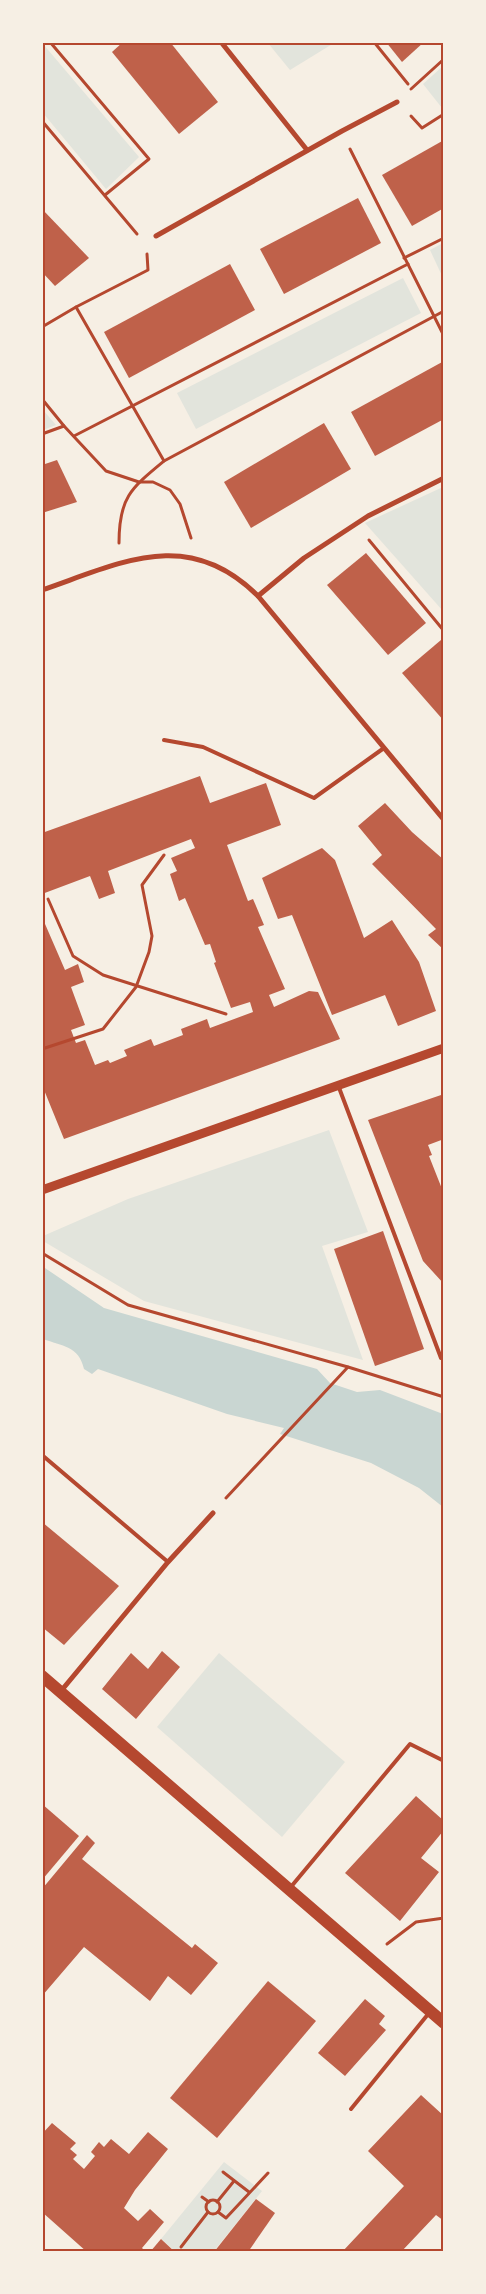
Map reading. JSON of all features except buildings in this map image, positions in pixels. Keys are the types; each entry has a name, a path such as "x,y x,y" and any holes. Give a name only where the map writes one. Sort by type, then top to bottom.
{"main road":[{"path":"42,1676 444,2023"}],"street":[{"path":"221,42 307,150"},
{"path":"156,236 307,150 397,102"},
{"path":"258,596 304,558 356,524 444,478"},
{"path":"42,590 132,559 156,555 198,560 212,564 234,576 258,596 444,820"},
{"path":"42,1190 444,1048"},
{"path":"61,1692 168,1562 213,1513"}],"lane":[{"path":"164,740 203,747 314,798 384,748"},
{"path":"338,1085 441,1358"},
{"path":"42,1455 168,1562"},
{"path":"289,1889 410,1744 444,1761"},
{"path":"351,2109 431,2012"}],"path":[{"path":"50,42 149,159 105,195"},
{"path":"374,42 411,88"},
{"path":"444,59 397,102 422,128 444,114"},
{"path":"42,121 141,238"},
{"path":"342,131 444,336"},
{"path":"404,258 444,238"},
{"path":"42,328 76,306 148,270 147,246"},
{"path":"74,436 408,264"},
{"path":"76,306 164,461"},
{"path":"118,564 119,518 124,504 139,482 164,461 444,311"},
{"path":"42,399 106,471 139,482 154,482 170,490 180,504 198,560"},
{"path":"42,434 64,426"},
{"path":"356,524 444,631"},
{"path":"42,1049 103,1029 136,987 149,952 152,936 142,885 164,855"},
{"path":"48,899 72,956 103,975 226,1014"},
{"path":"42,1253 128,1305 348,1367 444,1397"},
{"path":"213,1513 348,1367"},
{"path":"369,1958 416,1922 444,1918"},
{"path":"223,2172 250,2192"},
{"path":"218,2212 226,2218 268,2173"},
{"path":"217,2202 234,2181"},
{"path":"202,2197 209,2202 213,2200 217,2202"},
{"path":"208,2212 206,2208 209,2202"},
{"path":"217,2202 219,2206 218,2212"},
{"path":"208,2212 214,2214 218,2212"},
{"path":"181,2246 208,2212"}],"shaded area":[{"path":"268,43 334,43 290,70"},
{"path":"43,44 139,157 106,189 43,113"},
{"path":"443,66 444,107 442,108 423,84"},
{"path":"443,243 443,278 430,250"},
{"path":"403,278 421,313 196,429 177,393"},
{"path":"43,410 56,425 43,430"},
{"path":"443,487 443,611 365,523"},
{"path":"329,1130 368,1232 322,1246 363,1360 144,1301 43,1241 43,1236 128,1199"},
{"path":"42,1266 104,1308 317,1369 330,1383 357,1392 380,1390 443,1414 443,1507 419,1488 371,1463 280,1434 284,1428 227,1414 98,1369 92,1374 84,1369 82,1361 74,1351 43,1339"},
{"path":"219,1653 345,1762 282,1837 157,1727"},
{"path":"224,2162 262,2191 214,2251 175,2251 161,2239"}]}
